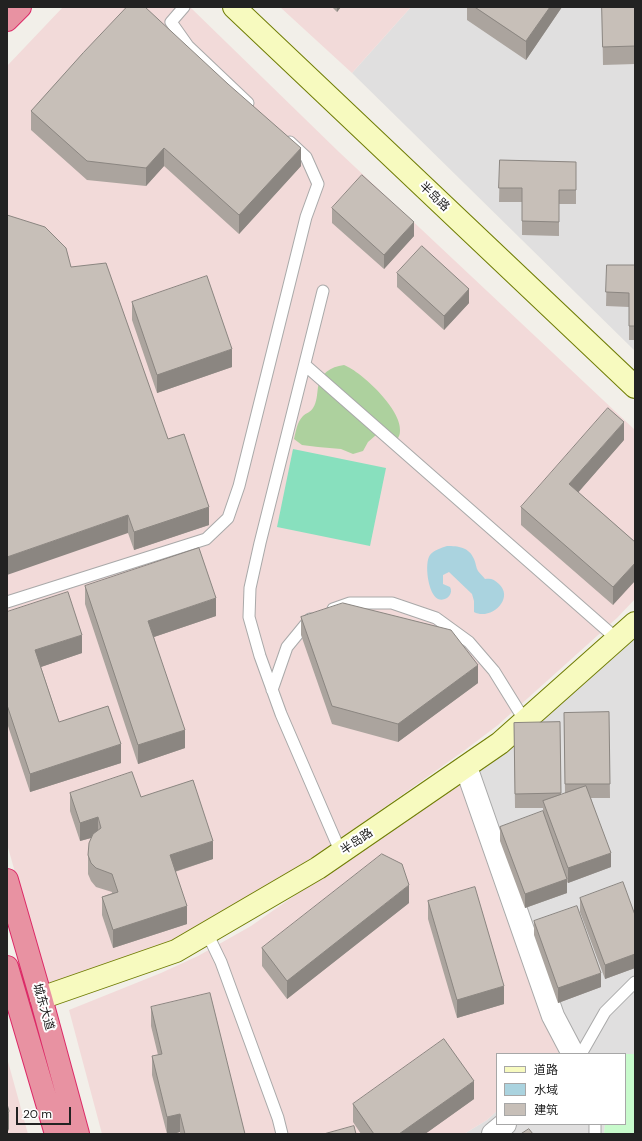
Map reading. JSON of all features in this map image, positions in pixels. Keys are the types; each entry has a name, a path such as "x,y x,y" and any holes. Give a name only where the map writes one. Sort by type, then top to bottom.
{"highway":[{"path":"7,20 20,7"},
{"name":"城东大道","path":"7,880 78,1134"},
{"name":"城东大道","path":"7,967 56,1134"}],"street":[{"name":"半岛路","path":"234,7 635,387"},
{"name":"半岛路","path":"41,998 176,951 318,868 500,743 635,623"},
{"path":"466,767 553,1016 572,1053"},
{"path":"493,1134 504,1125"}],"lane":[{"path":"184,7 171,22 188,46 255,109"},
{"path":"7,602 206,539 228,518 239,486 306,217 318,184 306,157 284,136"},
{"path":"323,291 250,588 249,617 260,656 281,714 341,853"},
{"path":"305,365 617,639"},
{"path":"272,690 287,647 310,619 350,603 392,603 436,618 469,642 494,671 525,721"},
{"path":"207,933 221,962 278,1118 282,1134"},
{"path":"582,1053 605,1012 635,982"}],"shaded area":[{"path":"63,7 190,7 339,152 635,430 635,599 617,618 498,725 326,849 174,943 47,985 7,844 7,66"},
{"path":"280,7 411,7 352,73"},
{"path":"411,7 635,7 635,351 352,73"},
{"path":"635,632 635,1054 559,1053 503,910 460,780"},
{"path":"460,780 503,910 559,1053 496,1053 496,1112 487,1120 464,1134 102,1134 69,1010 161,973 198,956 251,926"},
{"path":"7,1058 28,1134 7,1134"},
{"path":"496,1112 496,1125 605,1125 604,1134 464,1134 487,1120"}],"green space":[{"path":"344,365 361,375 370,383 380,393 395,413 399,422 400,433 397,440 390,446 376,435 368,442 363,451 353,454 341,449 302,445 294,439 299,421 303,416 311,411 314,406 321,378 330,369"},
{"path":"293,449 386,468 370,546 277,527"},
{"path":"626,1054 635,1054 635,1134 604,1134 605,1125 626,1125"}],"water":[{"path":"447,546 463,548 469,552 475,561 478,571 485,579 492,579 499,584 503,590 504,596 502,602 493,611 487,614 474,612 474,601 472,594 449,572 443,575 443,584 450,587 450,595 441,600 435,596 429,585 427,571 428,559 430,555 438,549"}],"building":[{"path":"127,7 145,7 228,84 301,148 239,215 164,148 146,168 87,161 31,111"},
{"path":"475,7 550,7 526,41"},
{"path":"602,7 635,7 635,46 603,47"},
{"path":"500,160 576,162 576,190 559,190 559,222 522,221 522,188 499,188"},
{"path":"362,175 414,222 384,255 332,208"},
{"path":"7,215 45,227 66,248 71,267 106,263 168,439 184,434 209,507 134,532 128,515 7,557"},
{"path":"422,246 469,289 444,316 397,273"},
{"path":"607,265 635,265 635,326 629,326 629,293 606,292"},
{"path":"207,276 232,349 157,375 132,302"},
{"path":"608,408 624,422 569,484 635,542 635,563 613,587 521,507"},
{"path":"199,548 216,598 148,621 185,730 138,745 85,586"},
{"path":"68,592 82,635 35,650 59,722 108,706 121,744 30,774 7,705 7,612"},
{"path":"343,603 451,630 478,665 398,724 332,706 301,617"},
{"path":"609,712 610,784 565,784 564,713"},
{"path":"560,722 561,793 515,794 514,723"},
{"path":"132,772 141,797 193,780 213,841 170,855 187,906 113,930 102,897 118,892 112,874 96,868 91,863 88,855 89,843 93,834 101,828 98,817 80,823 70,793"},
{"path":"586,786 611,853 568,868 543,801"},
{"path":"543,811 567,879 525,894 500,827"},
{"path":"382,854 402,864 409,885 287,981 262,948"},
{"path":"623,882 635,915 635,954 605,965 580,898"},
{"path":"475,887 504,986 457,1000 428,901"},
{"path":"577,906 601,973 558,988 534,921"},
{"path":"210,993 245,1134 185,1134 180,1114 167,1117 152,1056 162,1054 151,1007"},
{"path":"444,1039 474,1081 399,1134 374,1134 353,1104"},
{"path":"7,1104 9,1111 7,1117"},
{"path":"354,1126 356,1134 324,1134"},
{"path":"529,1129 533,1134 521,1134"}]}
